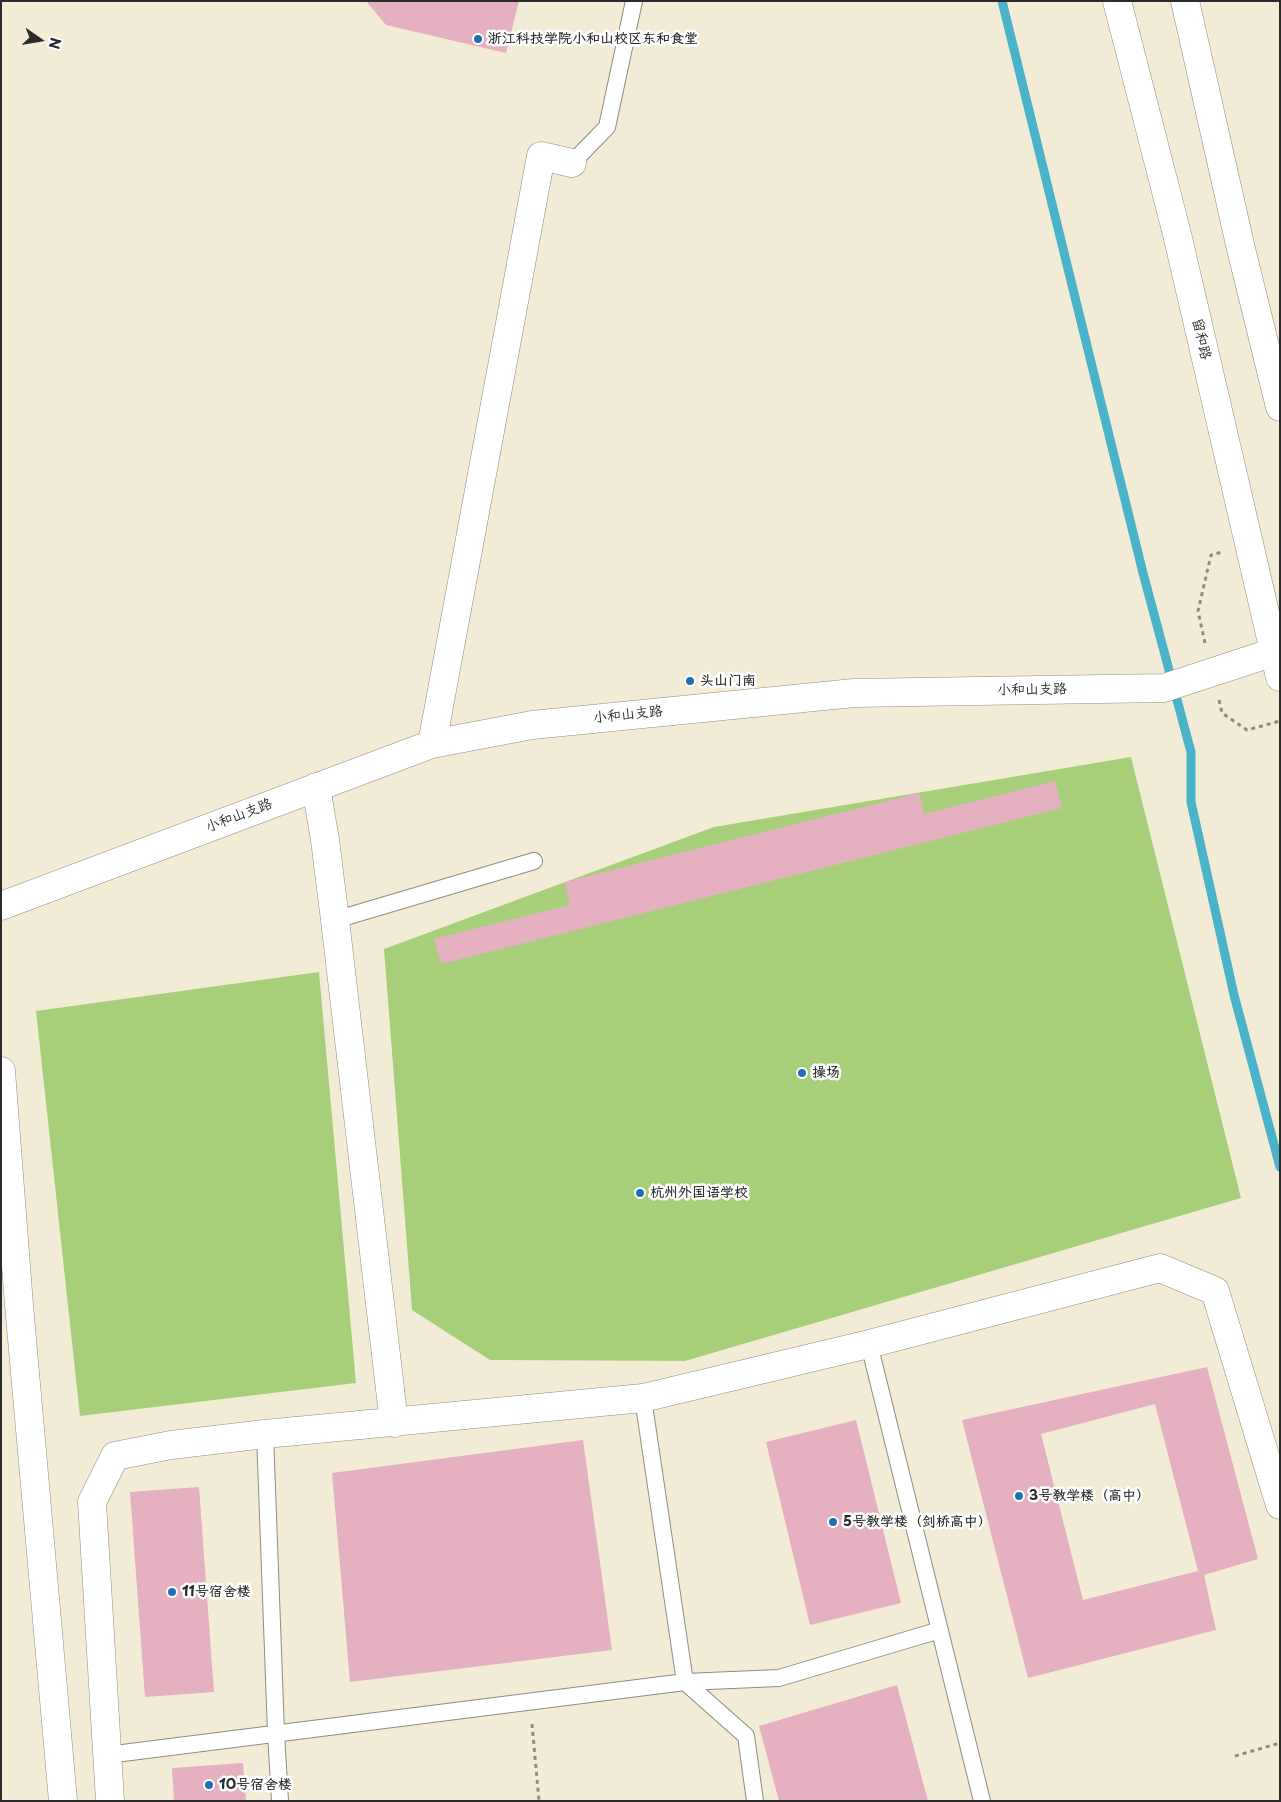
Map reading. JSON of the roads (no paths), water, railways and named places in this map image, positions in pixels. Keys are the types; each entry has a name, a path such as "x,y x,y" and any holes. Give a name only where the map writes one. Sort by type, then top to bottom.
{"street":[{"name":"留和路","path":"1117,1 1176,234 1248,545 1278,660"},
{"path":"1185,1 1241,249 1280,407"},
{"path":"432,744 541,156 572,163"},
{"name":"小和山支路","path":"1,906 432,744 532,725 854,693 1175,685 1212,673 1278,660"},
{"path":"316,788 335,920 394,1423"},
{"path":"1,1071 19,1305 63,1801"},
{"path":"110,1801 92,1502 115,1456 171,1445 265,1434 643,1398 869,1344 1160,1268 1215,1291 1280,1505"}],"lane":[{"path":"572,163 607,127 634,1"},
{"path":"335,920 534,862"},
{"path":"869,1344 982,1801"},
{"path":"643,1398 685,1682 746,1736 755,1801"},
{"path":"265,1434 280,1801"},
{"path":"107,1755 685,1682 778,1678 940,1630"}],"waterway":[{"path":"1002,1 1143,573 1191,752 1191,802 1234,995 1280,1167"}],"place":[{"name":"浙江科技学院小和山校区东和食堂","path":"478,39"},
{"name":"头山门南","path":"690,681"},
{"name":"操场","path":"802,1073"},
{"name":"杭州外国语学校","path":"640,1193"},
{"name":"3号教学楼（高中）","path":"1019,1496"},
{"name":"5号教学楼（剑桥高中）","path":"833,1522"},
{"name":"11号宿舍楼","path":"172,1592"},
{"name":"10号宿舍楼","path":"209,1785"}]}
